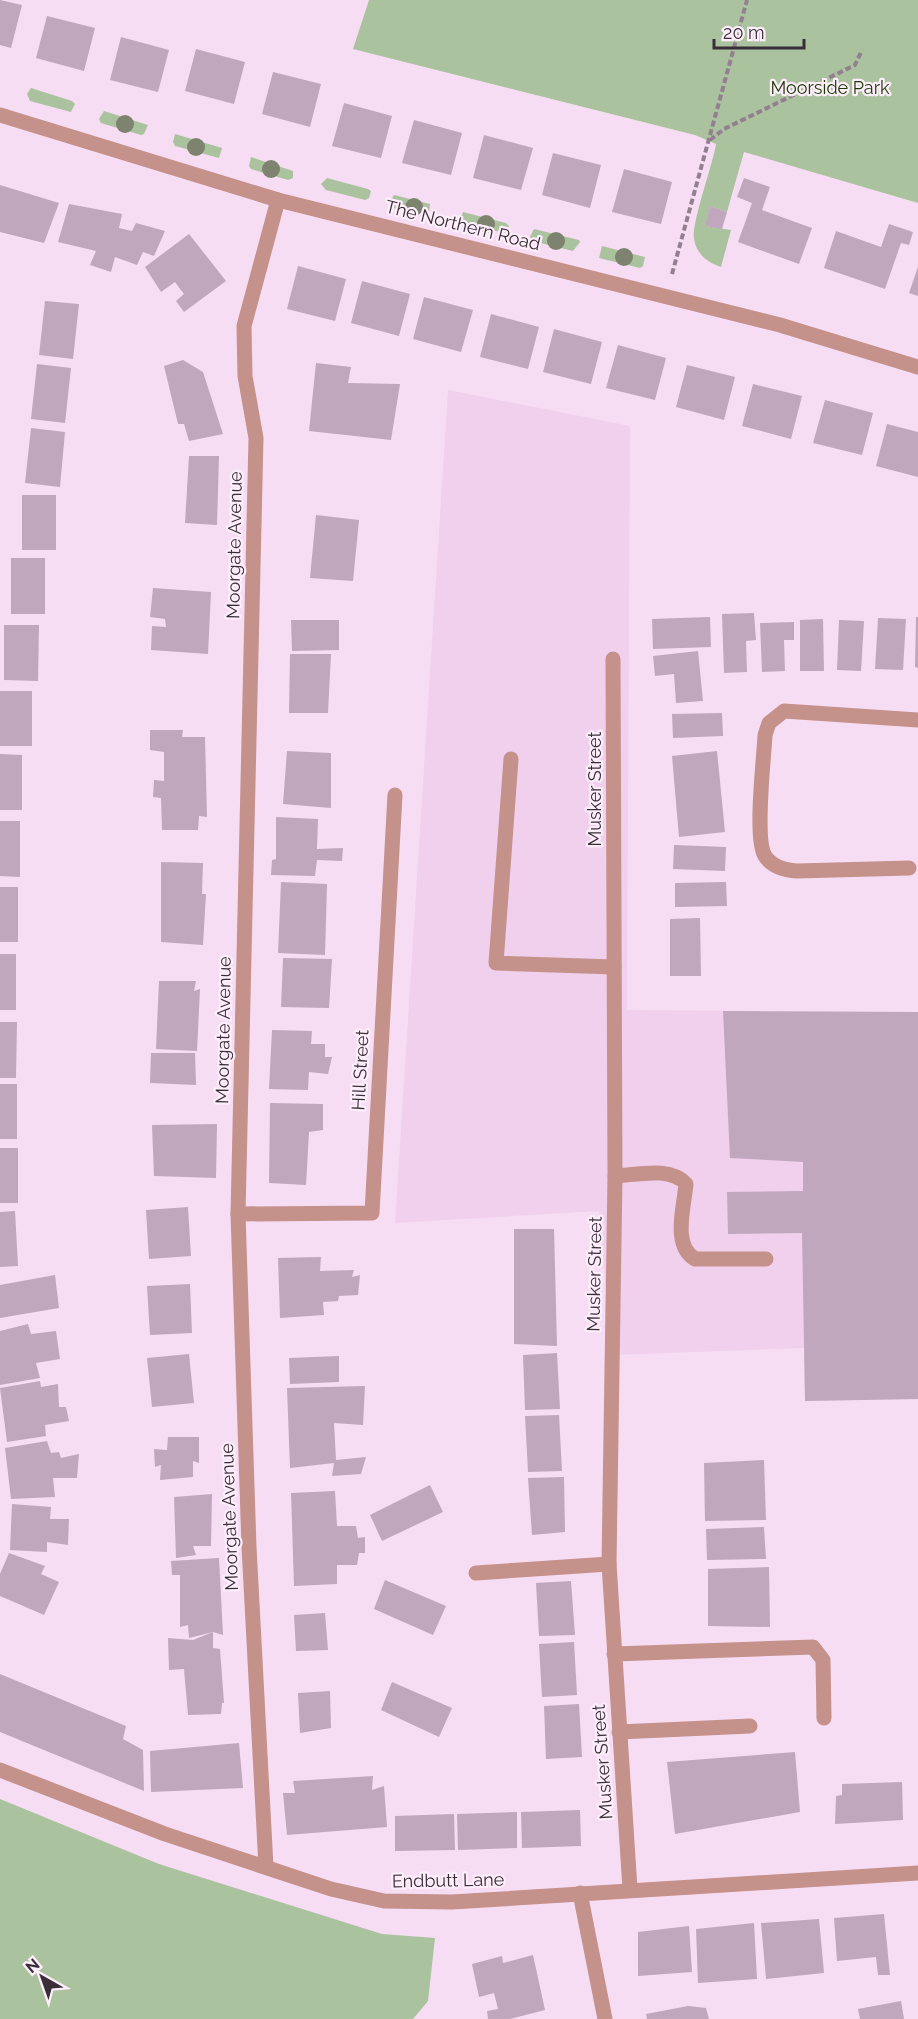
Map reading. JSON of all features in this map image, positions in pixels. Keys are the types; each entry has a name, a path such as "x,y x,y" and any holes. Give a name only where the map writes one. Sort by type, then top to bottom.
{"street":[{"name":"The Northern Road","path":"0,115 278,200 780,325 918,367"},
{"name":"Moorgate Avenue","path":"266,1867 249,1547 238,1214 256,438 245,375 244,326 278,200"},
{"name":"Musker Street","path":"613,659 615,1176 609,1564 630,1889"},
{"path":"909,868 797,871 783,870 769,862 760,842 765,735 769,723 784,711 918,720"},
{"path":"511,759 496,963 614,967"},
{"name":"Hill Street","path":"238,1214 372,1213 395,795"},
{"path":"615,1176 669,1174 680,1177 686,1184 681,1243 686,1254 695,1259 766,1259"},
{"path":"476,1574 609,1564"},
{"path":"614,1654 813,1647 823,1660 824,1718"},
{"path":"619,1732 750,1726"},
{"name":"Endbutt Lane","path":"0,1770 165,1834 331,1888 384,1901 452,1902 630,1889 918,1873"},
{"path":"580,1893 605,2019"}],"path":[{"path":"666,296 747,0"},
{"path":"710,140 724,129 855,65 862,50"}],"shaded area":[{"path":"448,390 630,426 627,1010 918,1012 918,1399 805,1401 804,1348 612,1355 599,1211 395,1223"}],"green space":[{"name":"Moorside Park","path":"369,0 918,0 918,203 744,152 727,212 710,206 706,226 731,230 721,267 703,257 694,239 696,221 716,144 695,135 353,49"},
{"path":"31,88 75,104 71,112 30,101 27,94"},
{"path":"104,111 148,125 144,134 141,135 101,123 99,119"},
{"path":"175,134 222,148 219,158 175,146 173,142"},
{"path":"251,157 293,171 293,178 288,180 251,169 249,166"},
{"path":"327,178 368,189 371,191 369,198 365,200 326,190 321,184"},
{"path":"394,195 430,204 429,214 392,208 389,204"},
{"path":"463,212 506,223 509,226 507,233 463,225 460,221"},
{"path":"534,229 580,242 573,251 532,241 530,237"},
{"path":"602,246 645,257 643,266 640,268 599,258"},
{"path":"0,1799 159,1864 382,1934 435,1938 428,2001 413,2019 0,2019"}],"building":[{"path":"0,0 22,5 11,48 0,45"},
{"path":"47,16 95,28 84,71 36,58"},
{"path":"121,37 169,50 158,92 110,80"},
{"path":"196,49 245,62 234,104 185,91"},
{"path":"273,72 321,84 310,127 262,114"},
{"path":"344,103 392,116 381,158 332,146"},
{"path":"414,120 462,133 451,175 402,163"},
{"path":"484,135 533,148 521,190 473,178"},
{"path":"553,153 601,165 590,208 542,195"},
{"path":"624,169 672,182 661,224 612,212"},
{"path":"744,178 770,187 762,210 812,228 799,264 738,242 752,203 737,197"},
{"path":"0,185 59,203 44,243 0,232"},
{"path":"69,204 122,214 119,228 132,231 136,223 165,231 154,256 143,252 137,265 115,257 111,272 90,265 96,251 58,242"},
{"path":"710,206 727,212 722,229 705,226"},
{"path":"889,224 913,232 909,245 901,243 885,289 824,268 836,231 881,247"},
{"path":"189,234 226,281 184,312 176,301 184,294 175,282 161,292 145,267"},
{"path":"298,266 346,279 335,321 287,309"},
{"path":"918,267 918,296 909,293"},
{"path":"362,281 410,294 399,336 351,323"},
{"path":"424,297 473,310 461,352 413,339"},
{"path":"45,301 79,304 73,359 39,355"},
{"path":"491,314 539,327 528,369 480,357"},
{"path":"554,329 602,342 591,384 543,372"},
{"path":"618,345 666,358 655,400 606,388"},
{"path":"183,360 203,372 223,434 189,441 184,424 178,424 164,366"},
{"path":"316,363 351,367 348,383 400,384 391,440 309,431"},
{"path":"37,364 71,368 65,423 31,419"},
{"path":"687,365 735,377 724,420 676,407"},
{"path":"753,384 802,396 791,439 742,426"},
{"path":"825,400 873,413 862,455 813,443"},
{"path":"887,424 918,432 918,477 876,466"},
{"path":"31,428 65,432 60,487 25,483"},
{"path":"189,456 219,456 217,525 185,523"},
{"path":"22,495 56,495 56,550 22,550"},
{"path":"316,515 359,520 353,581 310,578"},
{"path":"11,558 45,558 45,614 11,614"},
{"path":"153,588 211,592 208,654 151,650 152,626 166,627 165,619 150,617"},
{"path":"754,613 756,640 746,641 747,672 724,673 722,614"},
{"path":"710,617 711,647 653,649 652,619"},
{"path":"916,617 918,617 918,668 915,667"},
{"path":"878,618 906,619 903,670 875,669"},
{"path":"823,619 824,671 800,671 800,620"},
{"path":"291,620 339,620 339,650 292,651"},
{"path":"839,620 864,621 861,671 837,670"},
{"path":"794,622 794,640 784,640 785,671 762,672 760,623"},
{"path":"4,625 39,625 38,681 4,680"},
{"path":"698,651 703,701 676,703 674,674 655,676 653,656"},
{"path":"290,654 331,654 328,713 289,713"},
{"path":"0,691 32,691 32,746 0,746"},
{"path":"722,713 723,736 673,738 672,714"},
{"path":"150,730 183,730 182,737 205,737 207,817 199,816 198,830 162,830 161,798 153,797 154,780 164,781 164,752 150,750"},
{"path":"287,751 331,753 331,808 283,804"},
{"path":"717,751 725,832 679,837 672,756"},
{"path":"0,754 22,755 22,810 0,810"},
{"path":"276,817 318,819 317,849 343,848 342,861 317,860 315,876 271,875 272,860 276,859"},
{"path":"0,821 20,821 20,877 0,876"},
{"path":"674,845 726,847 725,871 673,869"},
{"path":"161,862 203,863 202,894 206,894 203,945 161,942"},
{"path":"281,882 327,884 325,955 278,953"},
{"path":"726,882 727,906 675,907 675,883"},
{"path":"0,887 18,887 18,942 0,942"},
{"path":"700,918 701,976 670,976 670,919"},
{"path":"0,954 16,954 16,1010 0,1010"},
{"path":"283,958 332,959 329,1008 281,1007"},
{"path":"159,981 196,981 194,991 200,989 197,1051 156,1049"},
{"path":"723,1011 918,1012 918,1399 805,1401 802,1233 728,1234 727,1192 803,1191 803,1162 730,1158"},
{"path":"0,1022 17,1022 16,1078 0,1078"},
{"path":"272,1030 312,1031 311,1044 325,1044 325,1057 332,1057 328,1074 309,1072 308,1090 269,1089"},
{"path":"151,1053 195,1053 196,1085 150,1083"},
{"path":"0,1084 17,1084 17,1139 0,1139"},
{"path":"270,1103 323,1104 323,1130 309,1132 306,1185 269,1183"},
{"path":"217,1124 216,1178 154,1176 152,1125"},
{"path":"0,1148 18,1148 18,1203 0,1203"},
{"path":"188,1207 191,1256 149,1259 146,1210"},
{"path":"15,1211 18,1266 0,1267 0,1212"},
{"path":"514,1229 554,1229 557,1346 514,1344"},
{"path":"321,1257 320,1271 354,1270 352,1277 360,1275 358,1295 339,1296 338,1301 323,1302 324,1315 280,1318 278,1258"},
{"path":"55,1275 59,1308 0,1318 0,1285"},
{"path":"190,1284 192,1333 150,1335 147,1286"},
{"path":"28,1324 31,1334 56,1331 60,1359 36,1363 40,1378 0,1385 0,1331"},
{"path":"557,1353 560,1409 525,1410 523,1355"},
{"path":"189,1354 194,1403 152,1407 147,1358"},
{"path":"339,1356 339,1382 290,1384 289,1358"},
{"path":"40,1381 41,1387 58,1384 59,1407 66,1407 69,1421 45,1425 46,1436 7,1442 0,1388"},
{"path":"365,1386 363,1425 334,1423 336,1460 366,1457 361,1474 332,1476 334,1463 290,1468 287,1388"},
{"path":"559,1415 562,1471 528,1472 525,1416"},
{"path":"168,1437 199,1437 199,1463 193,1461 193,1477 160,1480 161,1465 155,1467 154,1449 167,1450"},
{"path":"47,1441 51,1453 59,1452 61,1458 79,1454 77,1478 53,1478 55,1497 11,1499 5,1448"},
{"path":"764,1460 766,1520 705,1521 704,1463"},
{"path":"564,1477 565,1532 532,1535 528,1478"},
{"path":"430,1485 443,1512 382,1541 370,1515"},
{"path":"335,1491 337,1526 356,1526 358,1538 365,1537 365,1553 359,1553 357,1565 337,1565 337,1584 294,1586 291,1493"},
{"path":"212,1494 211,1546 193,1546 196,1555 176,1558 174,1497"},
{"path":"12,1504 51,1507 50,1519 69,1519 68,1545 47,1542 47,1552 10,1550"},
{"path":"764,1527 766,1559 707,1560 706,1529"},
{"path":"9,1553 45,1566 41,1574 59,1582 44,1615 0,1596 0,1574"},
{"path":"219,1558 223,1635 213,1632 189,1638 188,1625 180,1627 180,1575 172,1575 171,1561"},
{"path":"769,1567 770,1627 708,1626 708,1569"},
{"path":"385,1580 446,1606 433,1635 374,1609"},
{"path":"571,1581 575,1635 539,1636 536,1583"},
{"path":"325,1613 328,1650 296,1651 294,1615"},
{"path":"213,1632 213,1648 220,1649 224,1703 222,1703 221,1714 188,1715 184,1669 169,1670 168,1638 193,1640"},
{"path":"574,1642 577,1695 542,1697 539,1644"},
{"path":"0,1674 126,1726 123,1739 143,1750 144,1791 0,1732"},
{"path":"392,1682 452,1708 439,1737 381,1710"},
{"path":"330,1691 331,1728 300,1733 298,1693"},
{"path":"579,1704 582,1757 546,1759 544,1706"},
{"path":"239,1743 243,1788 151,1792 150,1751"},
{"path":"795,1752 800,1812 675,1834 667,1762"},
{"path":"373,1776 372,1790 384,1786 387,1827 287,1835 283,1793 295,1793 293,1781"},
{"path":"902,1782 903,1820 835,1824 836,1796 842,1795 842,1784"},
{"path":"580,1810 581,1846 522,1848 521,1812"},
{"path":"517,1812 517,1848 458,1850 457,1814"},
{"path":"454,1814 455,1850 395,1851 395,1816"},
{"path":"884,1914 890,1975 878,1975 876,1957 837,1961 834,1918"},
{"path":"819,1919 824,1973 766,1979 761,1923"},
{"path":"754,1923 757,1979 698,1983 696,1929"},
{"path":"689,1926 692,1972 638,1976 638,1932"},
{"path":"533,1955 545,2010 510,2019 488,2019 487,2011 498,2009 494,1993 479,1997 472,1964 502,1956 503,1963"},
{"path":"901,2001 904,2019 860,2019 858,2009"},
{"path":"688,2006 706,2008 709,2019 647,2019 646,2014"}]}
